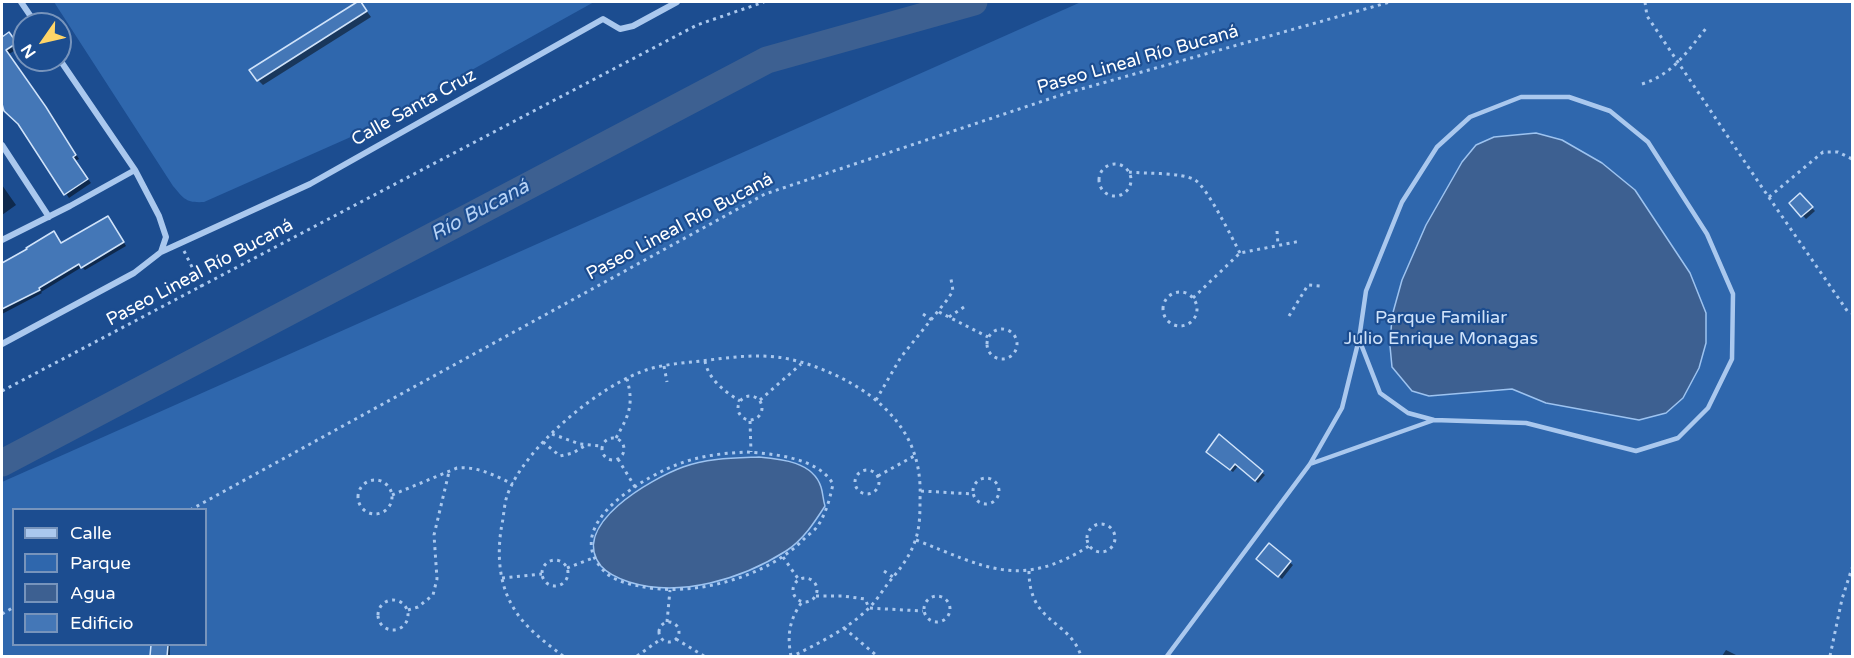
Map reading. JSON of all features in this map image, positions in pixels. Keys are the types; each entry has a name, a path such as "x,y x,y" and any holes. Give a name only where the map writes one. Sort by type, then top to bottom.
{"street":[{"name":"Calle Santa Cruz","path":"2,344 134,273 162,252 310,184 603,18 620,29 633,26 677,2"},
{"path":"68,72 135,170 159,216 166,237 162,252"},
{"path":"2,145 49,217"},
{"path":"2,240 135,170"}],"lane":[{"path":"1167,657 1310,464 1342,408 1359,339 1366,291 1402,202 1437,147 1470,117 1521,97 1569,97 1610,111 1648,142 1707,234 1733,294 1732,359 1708,408 1678,438 1636,451 1526,423 1434,420 1408,413 1380,393 1359,339"},
{"path":"1310,464 1434,420"}],"path":[{"name":"Paseo Lineal Río Bucaná","path":"2,391 697,25 764,2"},
{"name":"Paseo Lineal Río Bucaná","path":"194,508 765,194 1067,93 1390,2"},
{"path":"1645,2 1647,16 1677,62 1848,312 1852,313"},
{"path":"1642,84 1658,79 1673,69 1708,26"},
{"path":"1769,197 1823,152 1838,152 1852,159"},
{"path":"1130,172 1131,183 1127,192 1112,196 1100,185 1100,175 1107,166 1117,164 1130,172 1178,176 1196,181 1212,202 1240,252"},
{"path":"1277,231 1278,245"},
{"path":"1193,298 1240,252 1301,241"},
{"path":"180,243 202,287"},
{"path":"876,400 901,357 939,312 953,291 951,279"},
{"path":"1289,316 1308,285 1320,286"},
{"path":"1184,292 1193,298 1197,308 1194,319 1185,325 1169,321 1164,306 1173,293 1184,292"},
{"path":"949,317 967,305"},
{"path":"939,312 988,337"},
{"path":"923,314 932,320"},
{"path":"999,329 1009,331 1016,338 1014,353 1006,359 996,359 986,347 988,337 999,329"},
{"path":"563,657 533,633 512,607 500,570 499,537 507,496 520,472 542,442 565,420 627,379 649,369 738,356 778,357 835,374 861,389 890,412 903,430 916,455 921,478 915,540 906,561 869,608 821,643 792,657 788,640 789,628 802,602"},
{"path":"705,360 708,371 716,383 740,400"},
{"path":"759,400 801,364"},
{"path":"664,366 667,382"},
{"path":"616,438 631,410 631,392 627,379"},
{"path":"751,396 759,400 762,405 761,413 756,419 744,418 739,412 740,400 751,396"},
{"path":"750,420 751,452"},
{"path":"551,433 588,445 602,446"},
{"path":"616,438 624,447 623,454 618,459 607,458 602,451 602,446 608,439 616,438"},
{"path":"542,442 560,456 573,453 588,445"},
{"path":"751,452 766,453 813,466 827,474 833,484 829,501 817,527 783,557 722,582 703,587 670,590 653,590 628,584 607,574 593,558 590,542 602,516 611,504 635,487 682,463 721,453 751,452"},
{"path":"878,476 916,455"},
{"path":"618,459 635,487"},
{"path":"392,495 449,472 468,467 479,469 513,484"},
{"path":"861,470 872,470 878,476 879,484 872,493 863,493 856,488 855,480 861,470"},
{"path":"408,610 418,607 433,595 437,579 434,535 449,472"},
{"path":"980,478 989,478 998,488 998,496 989,504 977,501 973,494 974,485 980,478"},
{"path":"378,480 387,485 392,495 386,510 375,514 369,513 361,506 358,495 367,482 378,480"},
{"path":"921,491 973,494"},
{"path":"1103,524 1114,533 1115,542 1107,552 1098,552 1089,546 1088,534 1093,526 1103,524"},
{"path":"915,540 995,570 1029,571 1074,555 1089,546"},
{"path":"783,557 799,580"},
{"path":"567,568 593,558"},
{"path":"552,561 560,562 567,568 568,577 560,585 548,584 542,574 545,566 552,561"},
{"path":"1830,657 1842,599 1852,568"},
{"path":"1029,571 1031,592 1040,610 1077,644 1081,657"},
{"path":"884,572 893,577"},
{"path":"502,578 542,574"},
{"path":"806,578 814,582 817,588 816,596 810,602 802,602 793,594 794,586 799,580 806,578"},
{"path":"667,622 670,590"},
{"path":"816,596 865,599 869,608"},
{"path":"869,608 923,611 931,621 939,622 949,615 950,606 945,598 936,596 925,602 923,611"},
{"path":"388,600 399,600 408,610 407,622 400,629 386,628 380,621 378,612 388,600"},
{"path":"667,622 677,626 679,633 676,639 670,642 661,639 659,629 662,624 667,622"},
{"path":"844,628 877,657"},
{"path":"637,657 661,639"},
{"path":"676,639 704,657"}],"green space":[{"path":"54,2 594,2 353,136 204,202 193,202 186,199 173,186 72,30 72,12 60,12"},
{"name":"Parque Familiar Julio Enrique Monagas","path":"1081,2 1852,2 1852,656 2,656 2,482"}],"water":[{"path":"1536,133 1562,140 1602,163 1635,190 1690,273 1706,313 1706,343 1699,368 1683,398 1666,413 1639,420 1546,403 1512,389 1429,396 1412,391 1392,367 1390,346 1392,316 1402,280 1426,225 1462,162 1476,145 1494,137"},
{"path":"759,457 796,463 804,467 817,479 822,489 825,506 792,547 750,570 689,587 669,588 629,582 611,574 601,566 594,550 596,535 618,505 635,492 653,481 692,464 721,459"}],"building":[{"path":"357,2 361,2 367,11 257,81 249,70"},
{"path":"9,32 12,36 12,46 6,50 12,59 12,72 21,72 76,155 73,157 88,179 64,195 18,124 4,111 2,104 2,37"},
{"path":"1800,193 1813,207 1801,217 1789,203"},
{"path":"108,216 124,242 81,268 79,264 39,288 40,290 2,309 2,263 54,231 61,243"},
{"path":"1219,434 1263,471 1255,481 1235,464 1230,470 1206,452"},
{"path":"1269,543 1291,561 1278,577 1256,559"},
{"path":"151,646 168,646 167,657 150,656"}],"waterway":[{"name":"Río Bucaná","path":"2,463 767,60 974,2"}]}
